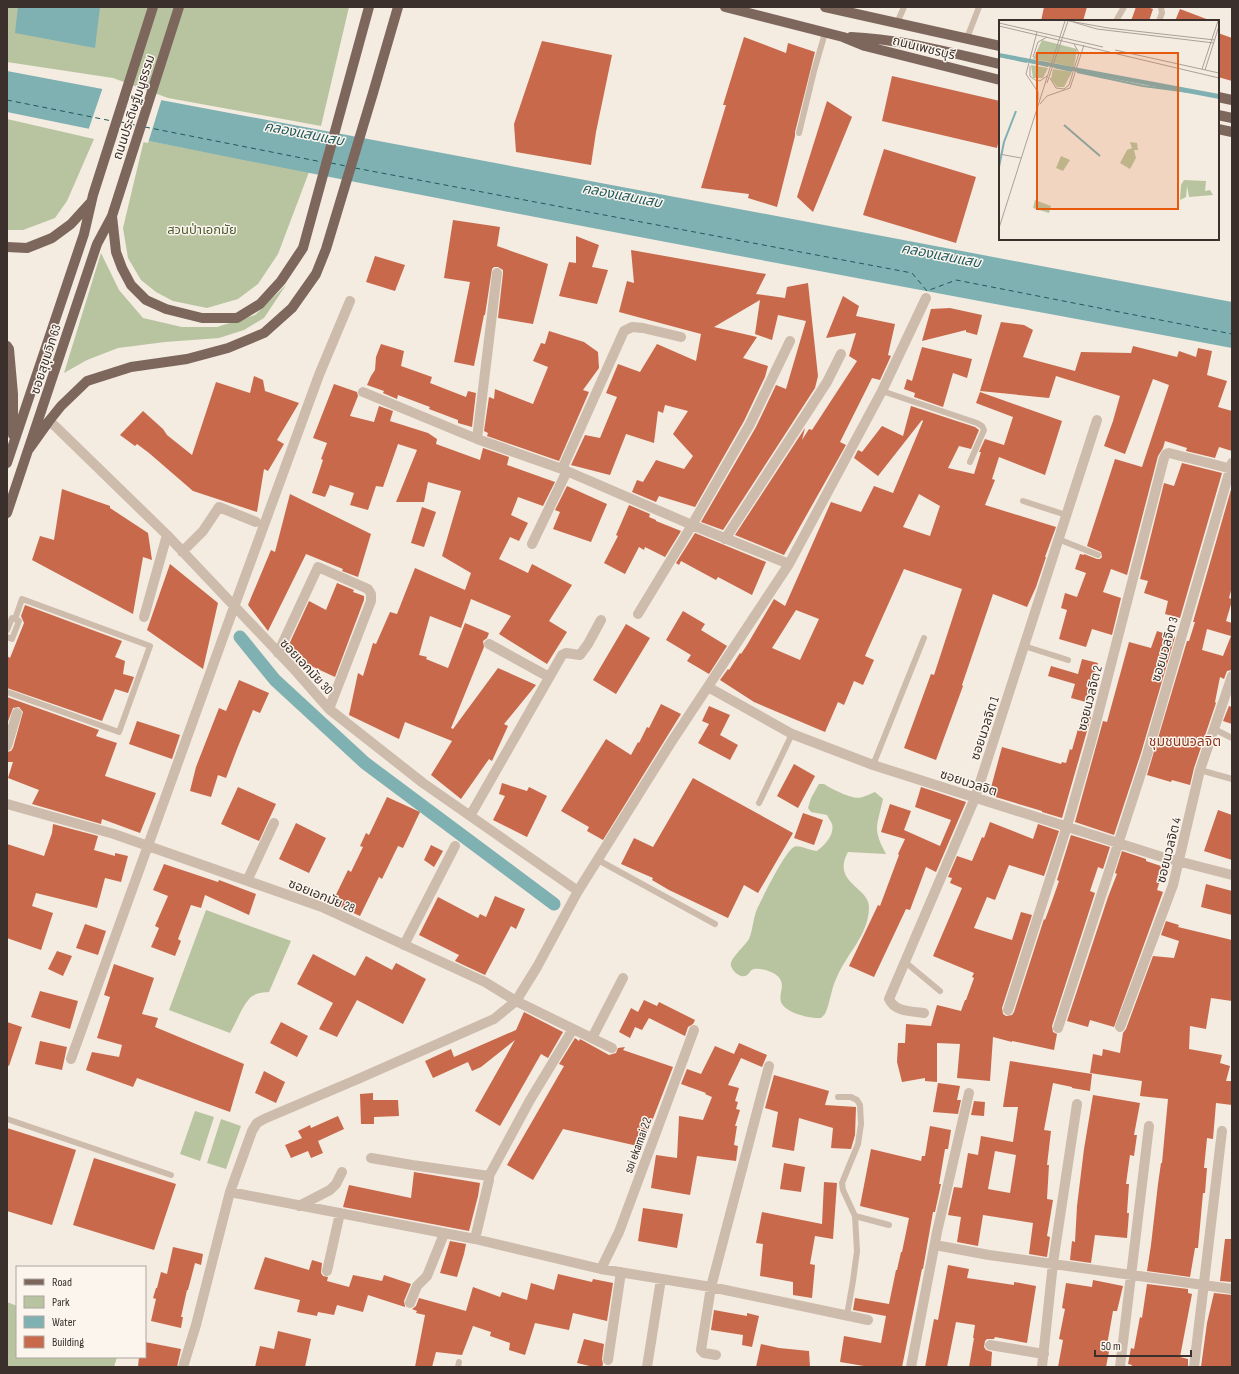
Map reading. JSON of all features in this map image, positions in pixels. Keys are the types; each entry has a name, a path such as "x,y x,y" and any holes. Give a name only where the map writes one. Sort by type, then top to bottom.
{"main road":[{"name":"ถนนประดิษฐ์มนูธรรม","path":"92,198 153,7"},
{"name":"ถนนประดิษฐ์มนูธรรม","path":"112,216 179,7"},
{"path":"112,216 116,252 122,268 131,285 146,300 166,309 202,318 237,318 260,304 281,281 303,248 369,7"},
{"path":"29,449 48,421 87,381 131,367 187,359 228,348 264,333 292,308 316,274 336,219 398,7"},
{"name":"ถนนเพชรบุรี","path":"725,7 843,37 865,46 999,80"},
{"name":"ถนนเพชรบุรี","path":"825,7 999,46"},
{"name":"ถนนเพชรบุรี","path":"843,37 870,38 928,47 999,64"},
{"path":"1219,97 1232,100"},
{"path":"1219,115 1232,118"},
{"path":"1219,129 1232,132"},
{"path":"7,247 27,248 52,238 71,224 92,198"},
{"name":"ซอยสุขุมวิท 63","path":"7,463 84,234 92,198"},
{"name":"ซอยสุขุมวิท 63","path":"7,513 97,244 112,216"},
{"path":"7,346 9,349 13,394 10,406 13,445"}],"street":[{"path":"477,439 497,273"},
{"path":"183,1367 196,1325 230,1192 252,1131 257,1123 264,1118 358,1080 494,1019 516,1000 537,967 578,891 666,751 788,564 882,391 926,298"},
{"path":"72,1059 319,375 350,301"},
{"path":"532,544 624,331 632,327 643,328 681,337"},
{"path":"638,614 692,525 750,424 790,341"},
{"path":"725,539 827,382 841,354"},
{"path":"363,392 477,439 565,470 725,539 788,564"},
{"name":"ซอยนวลจิต 1","path":"924,1013 900,1010 891,1004 889,999 975,798 1097,420"},
{"name":"ซอยเอกมัย 30","path":"48,421 55,426 167,535 278,652 329,709 423,783 578,891"},
{"name":"ซอยนวลจิต 2","path":"1008,1010 1067,826 1092,738 1164,458 1166,454 1169,453 1231,467"},
{"name":"ซอยนวลจิต 3","path":"1058,1028 1147,755 1231,467"},
{"path":"182,552 203,531 219,507 256,522"},
{"path":"144,617 167,535"},
{"path":"278,652 318,567 368,589 371,594 371,601 329,709"},
{"path":"470,816 549,677 564,654 580,655 588,644 601,620"},
{"path":"489,644 549,677"},
{"name":"ซอยนวลจิต 4","path":"1120,1027 1169,896 1179,861 1200,770 1232,676"},
{"name":"ซอยนวลจิต","path":"708,687 792,734 873,765 1119,843 1232,875"},
{"path":"7,746 17,713"},
{"name":"ซอยเอกมัย 28","path":"7,804 114,834 322,907 485,982 516,1000 612,1048"},
{"path":"247,881 274,823"},
{"path":"404,945 455,846"},
{"path":"592,1038 623,978"},
{"path":"475,1240 489,1176 530,1100 573,1029"},
{"name":"soi ekamai 22","path":"601,1268 619,1232 694,1030"},
{"path":"716,1355 704,1353 701,1350 711,1287 769,1066"},
{"path":"911,1367 934,1245 969,1093"},
{"path":"1042,1367 1053,1263 1077,1104"},
{"path":"1120,1367 1149,1126"},
{"path":"1194,1367 1222,1131"},
{"path":"371,1158 412,1166 489,1176"},
{"path":"299,1206 330,1190 336,1184 342,1172"},
{"path":"230,1192 475,1240 601,1268 711,1287 868,1320"},
{"path":"327,1271 340,1214"},
{"path":"410,1303 417,1286 427,1276 444,1234"},
{"path":"934,1245 989,1255 1232,1289"},
{"path":"608,1360 621,1272"},
{"path":"647,1367 661,1278"},
{"path":"990,1345 1044,1354"}],"lane":[{"path":"967,38 979,7"},
{"path":"1117,20 1124,7"},
{"path":"1159,20 1162,13 1161,7"},
{"path":"897,23 902,8"},
{"path":"799,133 825,33"},
{"path":"882,391 982,426 984,430 970,462"},
{"path":"1022,501 1066,515"},
{"path":"1058,540 1098,555"},
{"path":"7,692 119,732 150,646 22,599 15,620"},
{"path":"7,639 12,639 19,621 12,618 8,628"},
{"path":"873,765 924,638"},
{"path":"1024,646 1068,660"},
{"path":"1214,729 1232,738"},
{"path":"759,803 792,734"},
{"path":"1200,770 1232,779"},
{"path":"598,860 715,924"},
{"path":"904,961 940,990"},
{"path":"838,1097 851,1097 856,1100 860,1105 861,1124 858,1144 842,1183 843,1190 855,1216 856,1251 853,1281 847,1315"},
{"path":"7,1119 171,1175"},
{"path":"855,1216 890,1225"}],"green space":[{"path":"7,7 349,7 321,126 168,98 113,78 7,62"},
{"path":"7,119 94,139 67,201 55,218 23,230 7,230"},
{"name":"สวนป่าเอกมัย","path":"144,140 309,172 278,254 258,284 238,299 207,308 173,301 156,292 141,280 128,258 123,228"},
{"path":"101,253 119,290 143,318 182,327 217,327 255,315 286,285 264,318 244,330 219,338 165,342 118,348 87,360 64,373"},
{"path":"819,784 824,784 841,793 855,798 875,792 883,799 877,833 886,854 848,852 844,862 844,871 847,878 867,900 869,907 868,917 861,935 836,979 825,1014 821,1018 817,1018 793,1012 783,1006 780,998 782,984 779,977 775,974 765,970 754,969 747,975 742,976 735,973 731,963 749,939 757,909 774,876 790,850 798,846 817,851 823,846 831,835 833,828 827,815 811,812 808,808 811,798"},
{"path":"206,910 291,941 269,992 260,993 248,1000 230,1033 169,1010"},
{"path":"195,1111 214,1117 200,1161 180,1154"},
{"path":"221,1119 241,1126 226,1169 207,1163"},
{"path":"7,1302 16,1306 16,1358 117,1358 114,1367 7,1367"}],"water":[{"path":"18,7 100,7 95,48 15,33"},
{"name":"คลองแสนแสบ","path":"7,71 1232,302 1232,348 466,204 7,112"}],"pier":[{"path":"103,87 162,98 148,143 88,131"}],"building":[{"path":"1044,7 1087,7 1083,20 1041,20"},
{"path":"1136,7 1147,7 1153,9 1149,20 1131,20"},
{"path":"1180,9 1209,20 1175,20"},
{"path":"1219,33 1232,38 1232,81 1219,77"},
{"path":"744,37 786,53 788,43 815,52 777,207 748,198 749,194 701,188 726,105 723,105"},
{"path":"542,41 612,55 596,132 591,165 516,152 514,124"},
{"path":"892,76 999,101 999,139 997,148 882,121"},
{"path":"827,101 852,117 813,212 797,197"},
{"path":"884,149 976,177 956,243 863,215"},
{"path":"453,220 500,227 497,246 548,264 533,324 498,318 503,270 498,267 494,267 492,269 485,315 474,366 454,362 470,282 444,278"},
{"path":"576,236 599,245 592,267 608,270 597,304 559,296 569,262 576,263"},
{"path":"631,250 766,274 756,294 785,298 787,287 808,283 818,376 815,388 723,530 701,522 756,427 776,385 786,389 806,321 778,315 772,340 755,334 760,300 714,327 757,337 743,358 768,366 765,377 744,421 695,507 659,496 656,502 632,492 637,480 643,482 656,460 684,469 693,456 673,434 688,411 665,405 663,413 658,411 654,443 626,434 610,475 571,465 585,435 600,438 617,397 606,393 618,364 640,372 657,344 696,361 701,334 619,312 627,281 634,283"},
{"path":"375,256 405,265 395,291 366,282"},
{"path":"843,296 859,306 856,316 895,324 888,355 891,356 880,380 872,378 840,442 846,445 784,555 735,535 805,428 802,440 809,429 812,430 857,361 849,356 856,333 826,338"},
{"path":"950,308 982,315 977,335 966,332 966,330 922,341 931,309"},
{"path":"1001,322 1024,325 1033,330 1023,357 1075,371 1081,352 1131,353 1133,346 1177,357 1179,351 1196,357 1198,348 1212,351 1207,375 1227,381 1218,407 1232,411 1232,451 1219,447 1215,458 1186,451 1187,448 1165,441 1158,456 1127,575 1111,569 1103,592 1121,598 1112,635 1092,629 1086,647 1059,639 1067,610 1061,608 1065,593 1077,597 1086,573 1075,569 1080,554 1097,559 1102,557 1101,552 1087,546 1115,459 1142,467 1169,385 1153,379 1125,454 1104,446 1120,396 1056,376 1049,398 980,391"},
{"path":"549,331 584,342 598,352 599,368 583,390 589,392 559,461 487,436 488,433 484,431 489,397 494,399 495,389 533,404 548,367 533,361 541,343 545,344"},
{"path":"381,344 404,351 401,366 432,377 430,383 466,397 468,391 476,393 472,427 458,423 458,420 429,409 430,407 398,395 397,399 383,393 384,391 367,385 375,370 376,357"},
{"path":"922,347 972,359 967,378 953,373 943,407 914,397 915,393 904,389 907,379 912,381"},
{"path":"254,376 263,380 265,391 299,403 277,440 284,444 268,471 264,469 257,512 193,491 149,453 137,444 135,446 120,435 143,411 163,429 167,435 192,455 216,382 250,393"},
{"path":"334,384 357,392 358,396 350,416 374,422 379,406 393,411 390,421 428,433 437,439 436,444 480,460 483,448 509,457 507,465 555,482 543,506 518,497 511,515 528,523 519,541 510,537 499,559 528,573 532,564 572,585 549,621 567,632 547,664 499,634 511,616 471,599 461,628 430,616 419,655 427,657 426,659 448,668 465,623 489,633 487,638 483,641 484,647 451,728 453,729 498,668 536,685 504,724 508,726 492,761 489,759 461,799 431,775 452,741 405,722 399,739 349,715 358,673 363,676 373,643 376,644 390,612 397,614 415,568 465,590 471,573 442,556 461,491 428,482 424,502 396,502 417,450 398,444 383,487 376,486 368,510 350,505 354,493 330,485 325,497 312,493 327,443 313,438"},
{"path":"980,392 1062,421 1045,475 999,457 992,479 995,480 985,505 1056,527 1036,587 1027,607 993,594 962,685 963,686 936,760 904,748 931,674 934,675 962,589 904,569 865,656 874,660 863,685 854,681 844,705 838,702 825,732 754,702 720,680 747,645 774,599 785,606 831,502 861,512 874,486 893,493 923,421 922,420 878,476 854,458 858,450 862,452 882,426 903,436 911,406 975,427 979,430 971,449 959,446 948,468 974,474 981,452 979,452 985,439 1004,445 1013,417 976,403","holes":["919,494 940,506 930,536 903,527","796,610 819,619 800,660 772,648"]},
{"path":"1182,463 1222,473 1180,618 1165,614 1168,601 1144,593 1148,581 1140,579 1164,483 1174,486"},
{"path":"567,486 607,504 591,542 553,529 560,512 555,510"},
{"path":"1232,486 1232,587 1229,598 1232,599 1232,601 1226,621 1232,623 1232,670 1227,671 1224,679 1220,677 1216,703 1194,768 1190,785 1172,780 1171,782 1147,775 1187,641 1189,641 1195,622 1193,622","holes":["1207,629 1231,636 1223,656 1202,650"]},
{"path":"62,489 110,506 110,508 148,533 152,560 143,557 133,614 32,560 40,536 54,540"},
{"path":"290,494 371,534 358,577 342,571 343,569 306,554 268,631 248,605 271,550 275,552"},
{"path":"629,505 650,514 649,517 656,521 681,531 665,557 645,547 644,550 639,547 625,574 604,563 618,536 616,535"},
{"path":"422,507 436,512 424,547 411,543"},
{"path":"695,533 766,562 752,595 718,577 716,580 681,561 679,565 676,563"},
{"path":"170,564 218,603 203,669 147,630"},
{"path":"337,583 364,596 364,600 335,677 296,659 286,651 309,601 326,610"},
{"path":"25,605 122,641 115,657 125,661 123,674 134,677 128,693 115,689 102,721 7,688 7,656 10,658 24,623 21,616"},
{"path":"683,611 705,624 701,630 727,646 709,674 687,661 691,655 666,640"},
{"path":"626,624 650,638 616,694 593,680"},
{"path":"1157,631 1175,637 1141,753 1114,835 1075,822 1103,721 1107,722 1129,642 1151,648"},
{"path":"1082,659 1098,663 1086,702 1071,698 1075,684 1048,676 1051,666 1078,674"},
{"path":"239,680 269,693 260,713 253,710 226,778 218,775 211,797 190,791 196,767 219,708 226,711"},
{"path":"7,697 99,730 96,736 117,743 105,776 156,793 140,833 102,819 101,824 32,804 39,790 8,778 13,762 7,762 7,752 11,751 13,748 23,712 19,707 13,708 7,724"},
{"path":"661,704 681,714 603,840 587,831 589,827 561,811 606,739 631,755 647,727 649,728"},
{"path":"709,706 730,715 720,735 738,745 730,760 698,743 709,724 702,721"},
{"path":"1229,706 1232,707 1232,724 1223,721"},
{"path":"1082,715 1091,717 1062,818 989,795 1002,747 1061,764 1062,762 1066,763 1070,749 1072,750"},
{"path":"137,721 180,735 172,759 129,744"},
{"path":"794,764 815,776 798,808 777,796"},
{"path":"693,778 793,833 758,893 744,885 728,918 669,890 652,880 653,878 621,864 634,838 653,847"},
{"path":"502,783 527,791 529,787 547,796 527,837 493,820 505,796 499,794"},
{"path":"238,787 276,804 259,841 221,824"},
{"path":"921,787 966,802 936,872 926,867 910,910 906,909 874,977 849,966 878,905 880,906 899,855 898,854 905,839 881,832 890,804 911,811 904,830 940,846 951,820 915,807"},
{"path":"387,797 420,812 403,848 398,846 382,879 379,877 360,916 332,903 348,870 351,872 363,847 360,846 366,833 369,835"},
{"path":"1218,810 1232,815 1232,860 1204,851"},
{"path":"803,813 823,820 814,845 794,838"},
{"path":"990,822 1033,839 1038,824 1059,831 1044,876 1009,865 995,900 987,897 974,928 1012,940 1021,912 1032,915 1002,1008 1003,1014 1006,1016 1012,1015 1014,1012 1044,919 1045,920 1059,881 1057,880 1071,835 1110,847 1103,869 1098,867 1090,891 1095,893 1052,1026 1053,1032 1057,1034 1054,1050 993,1037 990,1081 957,1078 960,1044 937,1043 937,1082 925,1081 925,1078 902,1082 897,1062 898,1043 905,1043 906,1024 931,1026 937,1005 961,1011 974,978 972,977 974,973 933,956 962,888 950,883 952,878 948,877 957,856 972,861 982,837 984,838"},
{"path":"296,823 326,838 309,873 279,859"},
{"path":"53,824 98,836 94,850 115,856 115,853 128,856 121,882 105,878 97,908 36,893 32,906 53,913 41,950 7,938 7,844 44,856 52,833"},
{"path":"431,845 443,851 434,867 424,860"},
{"path":"1122,851 1164,867 1157,890 1163,892 1114,1027 1090,1020 1088,1027 1067,1021 1117,874 1115,873"},
{"path":"164,864 218,882 219,880 256,894 249,915 205,895 201,908 191,905 178,939 181,941 175,956 151,947 159,928 155,926 168,896 153,890"},
{"path":"1206,884 1232,891 1232,915 1201,907"},
{"path":"495,896 525,909 516,929 511,926 485,975 455,961 459,955 419,935 438,897 478,918 480,914 486,917"},
{"path":"1166,921 1179,925 1178,927 1232,940 1232,1001 1211,998 1206,1029 1190,1026 1189,1049 1222,1055 1220,1063 1230,1066 1226,1081 1232,1081 1232,1105 1216,1103 1213,1139 1207,1138 1204,1168 1207,1168 1205,1193 1203,1193 1198,1248 1195,1248 1190,1277 1147,1271 1162,1163 1168,1099 1140,1096 1142,1081 1090,1073 1093,1054 1102,1056 1103,1049 1120,1053 1123,1033 1126,1029 1153,956 1174,958 1179,941 1161,935"},
{"path":"85,924 106,931 98,955 76,948"},
{"path":"57,951 72,956 63,976 48,969"},
{"path":"313,954 355,976 366,956 392,970 396,963 426,979 403,1024 357,1000 337,1037 319,1029 333,1003 297,984"},
{"path":"114,964 154,978 142,1014 158,1018 155,1027 244,1064 230,1112 137,1078 133,1087 86,1070 92,1052 119,1057 122,1045 97,1038 110,997 104,995"},
{"path":"40,991 78,1001 70,1029 31,1017"},
{"path":"644,1000 657,1006 659,1002 695,1020 693,1024 688,1027 685,1036 649,1018 642,1030 635,1027 630,1038 619,1032 631,1008 638,1012"},
{"path":"524,1012 563,1032 548,1058 541,1054 500,1126 475,1111 515,1040 481,1067 472,1071 468,1062 433,1078 425,1061 451,1049 454,1057 516,1030"},
{"path":"7,1022 22,1027 9,1066 7,1065"},
{"path":"281,1022 308,1036 297,1057 270,1043"},
{"path":"575,1038 579,1041 580,1039 609,1055 616,1053 618,1048 625,1047 623,1050 673,1067 642,1147 563,1129 533,1180 507,1165 564,1066 559,1064"},
{"path":"40,1041 67,1047 62,1070 35,1064"},
{"path":"739,1043 767,1055 762,1067 741,1058 728,1085 739,1088 735,1101 738,1102 736,1109 740,1110 735,1126 737,1126 734,1145 738,1146 736,1161 697,1156 690,1195 651,1188 656,1155 677,1158 679,1116 703,1120 712,1097 705,1094 706,1093 681,1084 687,1069 701,1074 715,1046 734,1054"},
{"path":"1010,1061 1092,1074 1090,1091 1053,1083 1044,1130 1051,1131 1047,1165 1049,1165 1047,1199 1053,1200 1047,1236 1050,1237 1047,1257 1029,1254 1033,1223 983,1215 978,1246 957,1242 961,1217 948,1215 954,1187 962,1188 968,1153 978,1155 981,1136 1013,1142 1018,1107 1003,1107","holes":["995,1151 1016,1155 1010,1193 988,1189"]},
{"path":"264,1071 285,1082 276,1103 255,1093"},
{"path":"774,1075 829,1091 825,1105 856,1107 855,1135 851,1149 831,1148 833,1128 799,1118 794,1151 772,1147 778,1112 765,1108"},
{"path":"938,1083 960,1086 957,1100 961,1100 958,1114 933,1112"},
{"path":"373,1093 373,1100 398,1100 399,1116 374,1117 374,1124 361,1124 360,1094"},
{"path":"1093,1095 1140,1103 1134,1135 1137,1135 1134,1156 1130,1155 1126,1184 1129,1184 1127,1238 1095,1235 1091,1263 1070,1260 1072,1241 1075,1242 1077,1206 1084,1149"},
{"path":"974,1101 985,1102 984,1116 971,1115"},
{"path":"338,1116 344,1129 318,1141 323,1153 311,1158 308,1151 291,1158 285,1145 302,1138 298,1131 310,1125 311,1128"},
{"path":"930,1126 951,1130 948,1149 945,1149 939,1184 941,1184 935,1212 933,1212 923,1269 902,1367 870,1367 840,1362 844,1336 881,1343 886,1316 853,1310 855,1298 889,1304 909,1218 860,1206 871,1149 921,1161 922,1156 925,1156"},
{"path":"7,1128 76,1150 52,1225 7,1211"},
{"path":"94,1158 176,1184 154,1250 73,1225"},
{"path":"784,1163 805,1167 801,1192 780,1189"},
{"path":"414,1172 480,1183 469,1231 343,1207 349,1185 411,1198"},
{"path":"824,1182 837,1183 833,1239 815,1236 810,1264 815,1265 812,1298 793,1295 793,1282 760,1276 763,1244 756,1243 762,1212 822,1224"},
{"path":"643,1208 683,1214 677,1248 638,1241"},
{"path":"1225,1239 1232,1239 1232,1282 1220,1281"},
{"path":"450,1241 466,1244 457,1277 440,1273"},
{"path":"173,1247 203,1254 201,1265 195,1263 181,1317 183,1317 181,1328 151,1321 156,1299 153,1298 161,1272 167,1274"},
{"path":"265,1257 309,1270 312,1260 322,1263 321,1273 323,1276 328,1277 327,1281 349,1287 353,1275 382,1281 384,1275 411,1284 404,1301 405,1307 368,1295 363,1312 337,1305 334,1315 318,1312 317,1316 297,1312 300,1300 254,1289"},
{"path":"948,1265 969,1269 967,1278 1014,1285 1014,1282 1036,1286 1027,1343 995,1337 994,1339 987,1339 984,1347 986,1350 992,1352 991,1367 969,1367 975,1325 956,1322 947,1367 925,1367 934,1319 938,1320"},
{"path":"558,1274 592,1282 593,1279 613,1283 607,1321 573,1313 569,1330 535,1323 525,1355 509,1350 510,1343 490,1336 491,1332 473,1326 462,1355 436,1352 432,1367 415,1367 425,1315 416,1313 417,1311 412,1309 416,1306 419,1298 466,1311 473,1287 500,1297 502,1292 527,1300 531,1283 554,1290"},
{"path":"1093,1280 1123,1286 1117,1311 1113,1311 1107,1345 1110,1346 1106,1367 1058,1367 1063,1340 1059,1339 1065,1309 1062,1308 1066,1283 1092,1287"},
{"path":"1147,1284 1188,1289 1188,1293 1192,1294 1180,1357 1188,1359 1188,1367 1131,1367 1132,1365 1128,1364 1131,1348 1134,1349 1140,1317 1142,1318"},
{"path":"1214,1293 1232,1295 1232,1367 1201,1367 1207,1323"},
{"path":"714,1310 747,1316 747,1313 759,1316 752,1347 742,1345 743,1335 711,1330"},
{"path":"278,1331 311,1339 305,1367 255,1367 260,1346 274,1349"},
{"path":"584,1339 604,1344 602,1367 594,1367 577,1363"},
{"path":"146,1342 181,1349 177,1367 138,1367 139,1358 146,1358"},
{"path":"761,1344 779,1348 809,1351 810,1367 756,1367"}],"waterway":[{"path":"240,637 275,680 365,763 554,904"}],"ferry route":[{"path":"7,100 112,121"},
{"path":"121,122 135,125"},
{"path":"145,127 322,162"},
{"path":"331,163 346,166"},
{"path":"355,168 912,273 927,291 956,280 1232,334"}],"district":[{"name":"ชุมชนนวลจิต","path":"1185,741"}]}
